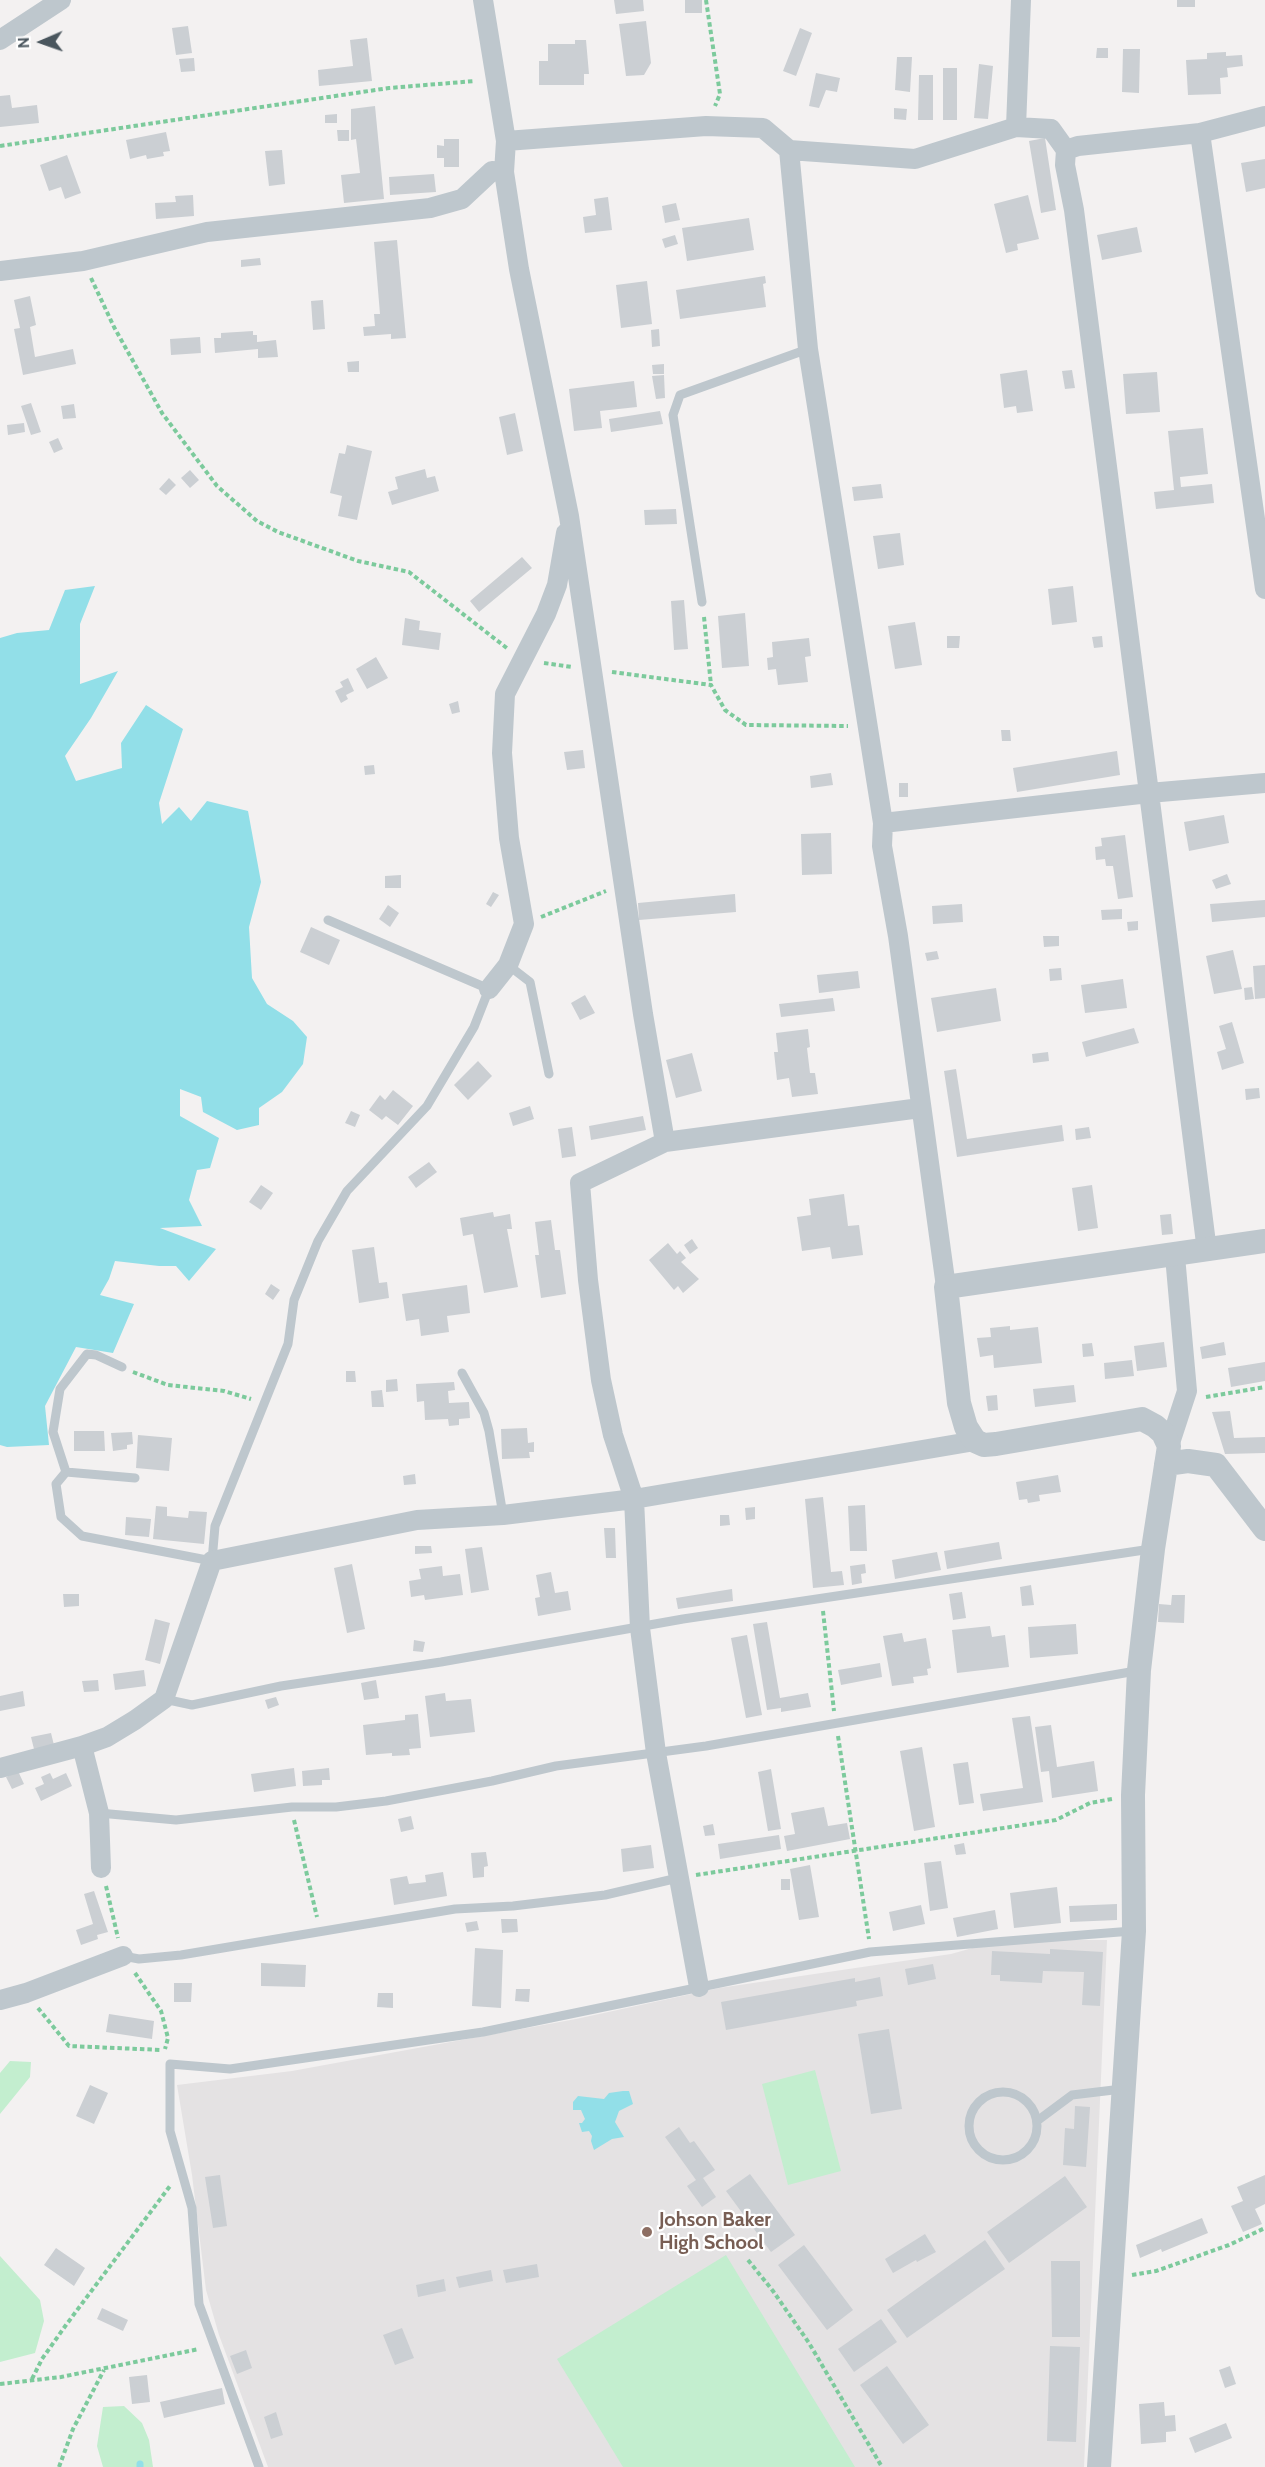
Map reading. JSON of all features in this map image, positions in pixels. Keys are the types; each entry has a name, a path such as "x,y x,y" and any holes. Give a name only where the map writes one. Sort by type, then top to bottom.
{"street":[{"path":"0,40 61,0"},
{"path":"483,0 494,80 506,141 504,172 519,269 569,516 664,1142"},
{"path":"1016,127 1021,0"},
{"path":"1066,150 1078,146 1200,133 1265,116"},
{"path":"506,141 706,126 763,128 789,150 915,159 1016,127 1051,129 1066,150 1065,165 1074,210 1207,1251"},
{"path":"1200,133 1265,588"},
{"path":"789,150 808,349 883,823 882,846 898,936 946,1287 959,1403 966,1427 975,1441 984,1445 1142,1419 1163,1434 1168,1455"},
{"path":"0,271 83,261 207,232 430,208 462,199 492,171 504,172"},
{"path":"489,989 508,965 524,924 509,838 502,753 506,694 546,614 557,585 569,516"},
{"path":"883,823 1149,793 1265,783"},
{"path":"699,1987 656,1753 640,1628 634,1499 613,1435 601,1380 588,1280 580,1183 664,1142 920,1108"},
{"path":"946,1287 1175,1256 1265,1241"},
{"path":"1099,2467 1134,1931 1133,1795 1139,1670 1153,1549 1168,1455 1187,1391 1175,1256"},
{"path":"0,1768 107,1737 164,1699 212,1561 417,1520 502,1515 634,1499 975,1441"},
{"path":"1168,1455 1216,1465 1265,1529"},
{"path":"82,1746 99,1813 101,1868"},
{"path":"0,2000 26,1993 123,1956"}],"lane":[{"path":"702,602 673,415 680,395 808,349"},
{"path":"66,1472 56,1485 62,1517 82,1536 212,1561 215,1526 288,1344 294,1300 318,1241 347,1191 427,1106 474,1027 489,989 328,920"},
{"path":"508,965 530,982 549,1074"},
{"path":"66,1472 53,1432 54,1414 60,1389 87,1354 96,1354 122,1367"},
{"path":"462,1373 484,1413 502,1515"},
{"path":"66,1472 135,1478"},
{"path":"164,1699 192,1705 281,1686 441,1662 683,1619 1153,1549"},
{"path":"99,1813 176,1820 292,1807 336,1807 386,1801 556,1766 656,1753 1139,1670"},
{"path":"123,1956 139,1959 181,1955 455,1909 513,1906 605,1895 678,1878"},
{"path":"259,2467 199,2304 192,2208 170,2131 170,2064 230,2069 483,2032 870,1952 1134,1931"},
{"path":"1037,2121 1072,2095 1125,2089"},
{"path":"1007,2092 1018,2095 1027,2102 1034,2110 1037,2121 1037,2133 1026,2152 1006,2161 985,2155 976,2147 969,2126 972,2115 985,2098 1007,2092"}],"path":[{"path":"706,0 720,94 706,126"},
{"path":"0,146 389,88 494,80"},
{"path":"83,261 114,327 162,413 217,486 257,521 278,532 358,561 409,572 521,660 711,685"},
{"path":"702,602 711,685 725,710 746,725 844,725 869,732"},
{"path":"524,924 624,884"},
{"path":"122,1367 168,1385 224,1391 264,1402"},
{"path":"1184,1400 1265,1388"},
{"path":"821,1599 836,1723 870,1952"},
{"path":"678,1878 1056,1820 1090,1803 1133,1795"},
{"path":"292,1807 321,1933"},
{"path":"101,1868 123,1956 161,2010 168,2038 165,2051 170,2064"},
{"path":"26,1993 69,2046 165,2051"},
{"path":"32,2379 42,2359 72,2316 172,2183 183,2176"},
{"path":"1110,2278 1156,2271 1229,2245 1265,2228"},
{"path":"748,2260 809,2343 882,2467"},
{"path":"0,2384 104,2369 215,2346"},
{"path":"58,2467 73,2429 104,2369"}],"shaded area":[{"name":"Johson Baker High School","path":"1001,1940 1107,1940 1084,2467 268,2467 219,2335 206,2290 192,2175 177,2085 292,2071 576,2019 719,1988 951,1954"}],"green space":[{"path":"10,2061 31,2062 30,2077 0,2114 0,2073"},
{"path":"815,2070 841,2171 788,2185 762,2084"},
{"path":"726,2255 855,2467 623,2467 557,2359"},
{"path":"0,2256 40,2300 44,2321 35,2353 0,2362"},
{"path":"124,2406 142,2423 149,2440 153,2467 103,2467 97,2446 103,2407"}],"water":[{"path":"95,586 80,624 80,684 118,671 91,718 65,756 76,781 122,768 121,743 146,705 183,729 159,803 162,824 179,807 191,821 207,801 248,811 261,882 249,927 252,978 267,1004 293,1021 307,1037 303,1064 282,1092 259,1108 259,1125 237,1130 203,1112 201,1097 180,1089 180,1116 219,1138 210,1168 197,1170 189,1200 202,1226 160,1228 216,1249 189,1281 176,1266 115,1261 100,1295 134,1304 113,1353 76,1347 45,1406 49,1445 7,1447 0,1445 0,638 17,633 49,630 65,590"},
{"path":"629,2091 633,2104 619,2111 615,2122 624,2137 612,2139 594,2150 592,2136 589,2131 582,2132 579,2123 585,2119 581,2110 573,2110 573,2102 578,2096 604,2099 609,2093"}],"building":[{"path":"614,0 643,0 644,11 616,14"},
{"path":"685,0 702,0 702,13 685,13"},
{"path":"1177,0 1195,0 1195,7 1177,7"},
{"path":"646,21 651,63 644,75 626,76 619,24"},
{"path":"188,26 192,53 176,55 172,28"},
{"path":"800,28 812,33 796,76 783,71"},
{"path":"367,38 372,81 319,86 318,70 353,66 350,40"},
{"path":"575,40 586,40 589,74 584,74 584,85 539,85 539,61 548,61 548,44 575,44"},
{"path":"1097,48 1108,48 1108,58 1096,58"},
{"path":"1123,49 1140,49 1139,93 1122,92"},
{"path":"1226,52 1226,56 1242,55 1243,66 1227,68 1228,77 1220,78 1221,94 1188,95 1186,60 1207,59 1207,53"},
{"path":"897,57 912,57 910,92 895,90"},
{"path":"194,58 195,71 181,72 179,59"},
{"path":"979,64 993,66 988,119 974,118"},
{"path":"943,68 957,68 957,120 943,120"},
{"path":"816,73 840,78 837,92 826,90 819,108 809,106"},
{"path":"919,75 933,75 933,120 918,120"},
{"path":"10,95 12,108 37,105 39,123 0,127 0,96"},
{"path":"375,106 384,199 344,203 341,175 360,173 356,139 351,140 351,109"},
{"path":"894,108 907,109 906,120 894,119"},
{"path":"337,114 337,123 325,123 325,115"},
{"path":"337,130 349,130 349,141 338,141"},
{"path":"166,132 170,151 163,152 164,156 147,159 146,155 130,159 126,140"},
{"path":"1045,138 1056,210 1041,213 1029,141"},
{"path":"444,139 459,139 459,167 444,167 444,158 437,158 437,145 444,146"},
{"path":"282,150 285,184 269,186 265,151"},
{"path":"67,155 81,193 65,199 61,187 49,191 40,165"},
{"path":"1265,159 1265,188 1246,192 1241,163"},
{"path":"434,174 436,192 390,195 389,177"},
{"path":"193,195 194,216 156,219 155,203 176,202 175,196"},
{"path":"1028,195 1039,239 1017,244 1018,250 1006,253 994,204"},
{"path":"608,197 612,230 585,233 583,217 596,215 594,199"},
{"path":"676,203 680,220 665,223 662,206"},
{"path":"749,218 754,250 687,261 682,228"},
{"path":"1137,227 1142,252 1102,260 1097,235"},
{"path":"675,235 678,244 665,248 662,239"},
{"path":"397,240 406,338 391,339 391,334 364,336 363,327 375,326 374,314 380,314 374,242"},
{"path":"260,258 261,265 241,267 241,260"},
{"path":"765,276 766,283 763,284 766,307 680,319 676,290"},
{"path":"647,281 652,324 621,328 616,285"},
{"path":"30,296 36,325 30,327 35,357 73,349 76,364 23,375 14,329 20,328 14,300"},
{"path":"323,300 325,329 313,330 311,301"},
{"path":"659,329 660,346 652,347 651,330"},
{"path":"253,331 253,335 257,335 257,342 276,340 278,357 258,358 258,349 215,353 214,338 221,338 221,333"},
{"path":"200,337 201,353 171,355 170,339"},
{"path":"359,361 359,372 348,372 347,362"},
{"path":"664,364 664,374 653,374 652,365"},
{"path":"1027,370 1033,411 1017,413 1016,406 1004,408 1000,374"},
{"path":"1072,370 1075,388 1065,389 1062,371"},
{"path":"1157,372 1160,412 1126,414 1123,374"},
{"path":"664,375 665,398 656,399 652,376"},
{"path":"634,381 637,407 600,411 602,428 574,431 569,389"},
{"path":"31,403 41,432 31,435 21,406"},
{"path":"74,404 76,418 63,419 61,406"},
{"path":"660,411 663,424 611,432 609,419"},
{"path":"515,413 523,451 507,455 499,417"},
{"path":"24,423 25,432 8,435 7,425"},
{"path":"1203,428 1208,474 1180,477 1181,487 1212,484 1214,503 1156,509 1154,492 1174,490 1168,431"},
{"path":"58,438 63,449 54,453 49,442"},
{"path":"347,445 372,451 357,520 338,516 342,496 330,493 339,453 345,454"},
{"path":"425,469 427,478 435,476 439,491 392,505 388,492 398,489 395,477"},
{"path":"190,470 199,480 190,488 181,478"},
{"path":"169,478 176,485 166,495 159,489"},
{"path":"881,484 883,498 854,501 852,487"},
{"path":"676,509 677,524 645,525 644,510"},
{"path":"900,533 904,565 878,569 873,536"},
{"path":"522,557 532,568 479,612 470,601"},
{"path":"1073,586 1077,622 1052,625 1048,589"},
{"path":"684,600 688,649 674,650 671,601"},
{"path":"745,613 749,666 722,668 718,616"},
{"path":"405,618 420,621 419,630 441,633 439,650 402,645"},
{"path":"915,622 922,665 895,669 888,626"},
{"path":"947,636 960,636 959,648 947,648"},
{"path":"1102,636 1103,647 1094,648 1092,637"},
{"path":"809,638 811,656 805,657 808,682 778,685 776,669 768,670 767,658 773,657 772,642"},
{"path":"376,657 388,678 367,689 356,669"},
{"path":"348,678 354,691 346,695 348,699 341,703 335,691 343,687 340,682"},
{"path":"458,701 460,712 452,714 449,704"},
{"path":"1001,730 1010,730 1011,741 1002,741"},
{"path":"583,750 585,768 567,770 564,752"},
{"path":"1117,751 1120,775 1017,792 1013,768"},
{"path":"374,765 375,774 365,775 364,766"},
{"path":"831,773 833,785 811,788 810,776"},
{"path":"899,783 908,783 908,797 899,797"},
{"path":"1224,815 1229,843 1189,851 1184,822"},
{"path":"831,833 832,874 802,875 801,834"},
{"path":"1125,835 1133,897 1118,899 1113,866 1106,866 1105,859 1096,860 1095,847 1102,846 1101,838"},
{"path":"1227,874 1231,884 1216,889 1212,880"},
{"path":"401,875 401,888 385,888 385,876"},
{"path":"493,892 499,895 491,907 486,904"},
{"path":"735,894 736,912 639,920 638,903"},
{"path":"1265,900 1265,917 1212,922 1210,904"},
{"path":"962,904 963,922 933,924 932,906"},
{"path":"388,905 399,913 390,927 379,919"},
{"path":"1122,909 1122,919 1102,920 1101,910"},
{"path":"1138,921 1138,930 1128,931 1127,922"},
{"path":"311,927 340,940 329,965 300,952"},
{"path":"1043,936 1059,936 1059,946 1044,947"},
{"path":"1233,950 1242,989 1214,994 1206,956"},
{"path":"937,951 939,959 927,961 925,953"},
{"path":"1265,965 1265,998 1255,999 1253,966"},
{"path":"1061,968 1062,980 1050,981 1049,969"},
{"path":"858,971 860,988 819,993 817,975"},
{"path":"1123,979 1127,1008 1085,1013 1081,985"},
{"path":"1252,987 1254,999 1245,1000 1244,988"},
{"path":"996,988 1001,1021 937,1032 931,998"},
{"path":"585,995 595,1013 580,1020 571,1003"},
{"path":"833,998 835,1011 781,1017 779,1004"},
{"path":"1232,1022 1244,1063 1222,1070 1217,1052 1226,1049 1219,1026"},
{"path":"1134,1028 1139,1043 1086,1057 1082,1042"},
{"path":"808,1029 810,1047 807,1048 810,1073 815,1073 818,1094 792,1097 789,1078 777,1080 774,1052 778,1052 776,1033"},
{"path":"1048,1052 1049,1061 1033,1063 1032,1054"},
{"path":"692,1053 702,1091 676,1098 666,1060"},
{"path":"478,1061 492,1076 468,1100 454,1085"},
{"path":"956,1069 967,1139 1062,1125 1064,1141 957,1157 944,1071"},
{"path":"1259,1088 1260,1098 1246,1100 1245,1089"},
{"path":"393,1090 413,1106 398,1125 386,1116 382,1120 369,1110 380,1095 385,1100"},
{"path":"530,1106 534,1119 513,1126 509,1113"},
{"path":"351,1111 360,1115 355,1127 345,1123"},
{"path":"643,1116 646,1130 591,1140 589,1126"},
{"path":"572,1127 576,1156 562,1158 558,1129"},
{"path":"1089,1127 1091,1138 1076,1140 1075,1129"},
{"path":"429,1162 437,1172 416,1188 408,1177"},
{"path":"261,1185 273,1193 261,1210 249,1202"},
{"path":"1092,1185 1098,1228 1078,1231 1072,1188"},
{"path":"844,1194 848,1226 859,1225 863,1255 832,1259 830,1247 802,1251 797,1217 811,1215 809,1199"},
{"path":"493,1212 494,1217 510,1214 512,1229 507,1229 518,1287 484,1293 473,1234 463,1236 460,1218"},
{"path":"1171,1214 1173,1234 1162,1235 1160,1215"},
{"path":"551,1220 555,1250 560,1250 566,1294 541,1298 535,1255 539,1255 535,1222"},
{"path":"692,1239 698,1248 690,1254 684,1245"},
{"path":"668,1243 677,1254 680,1251 686,1258 681,1262 699,1279 683,1293 678,1286 674,1290 649,1260"},
{"path":"374,1247 379,1283 387,1282 389,1298 359,1303 352,1250"},
{"path":"271,1284 280,1290 273,1300 265,1294"},
{"path":"467,1285 470,1313 447,1316 449,1332 421,1336 419,1319 406,1321 402,1294"},
{"path":"1010,1326 1010,1330 1038,1327 1042,1363 994,1368 993,1355 980,1357 977,1338 991,1337 990,1328"},
{"path":"1164,1342 1167,1367 1137,1371 1134,1346"},
{"path":"1224,1342 1226,1355 1202,1359 1200,1347"},
{"path":"1092,1343 1094,1356 1083,1357 1082,1344"},
{"path":"1132,1360 1134,1376 1105,1379 1104,1363"},
{"path":"1265,1362 1265,1381 1231,1387 1228,1368"},
{"path":"346,1371 355,1371 356,1382 346,1382"},
{"path":"397,1379 398,1391 386,1392 386,1380"},
{"path":"454,1382 455,1390 448,1391 449,1403 469,1402 470,1418 459,1419 459,1425 449,1426 448,1419 425,1420 424,1401 417,1402 416,1384"},
{"path":"1074,1385 1076,1402 1035,1407 1033,1389"},
{"path":"382,1390 384,1407 372,1407 371,1391"},
{"path":"997,1395 998,1410 988,1411 986,1396"},
{"path":"1230,1411 1234,1438 1265,1437 1265,1453 1225,1454 1212,1412"},
{"path":"527,1428 528,1443 534,1442 534,1452 529,1452 530,1458 502,1459 501,1429"},
{"path":"74,1431 104,1431 105,1451 74,1451"},
{"path":"132,1432 133,1444 127,1445 127,1449 113,1451 111,1433"},
{"path":"138,1435 172,1438 169,1471 136,1468"},
{"path":"415,1474 416,1484 404,1485 403,1476"},
{"path":"1058,1475 1061,1492 1039,1495 1040,1501 1028,1503 1027,1499 1019,1500 1016,1482"},
{"path":"823,1497 831,1572 842,1571 844,1585 813,1588 805,1499"},
{"path":"865,1505 867,1551 850,1551 848,1506"},
{"path":"156,1506 167,1507 167,1516 188,1518 189,1511 207,1512 204,1544 153,1539"},
{"path":"755,1507 755,1519 746,1520 745,1508"},
{"path":"720,1515 729,1515 730,1525 720,1526"},
{"path":"126,1517 151,1519 149,1537 125,1535"},
{"path":"604,1528 615,1528 616,1558 606,1558"},
{"path":"999,1542 1002,1559 947,1569 944,1551"},
{"path":"415,1546 431,1546 432,1553 415,1554"},
{"path":"482,1547 489,1590 471,1593 465,1549"},
{"path":"937,1552 941,1570 895,1579 892,1560"},
{"path":"352,1564 365,1629 347,1633 334,1568"},
{"path":"865,1564 866,1573 861,1574 862,1583 852,1585 850,1566"},
{"path":"442,1566 443,1576 460,1574 463,1595 425,1600 424,1595 411,1597 409,1581 421,1579 419,1569"},
{"path":"551,1572 555,1593 568,1591 571,1610 538,1616 535,1598 540,1597 536,1575"},
{"path":"1031,1585 1034,1605 1022,1606 1020,1587"},
{"path":"732,1589 733,1601 678,1609 676,1598"},
{"path":"962,1592 966,1618 953,1620 949,1594"},
{"path":"63,1594 79,1594 79,1606 64,1607"},
{"path":"1172,1595 1185,1595 1184,1623 1158,1622 1159,1604 1171,1605"},
{"path":"155,1619 170,1623 160,1664 145,1660"},
{"path":"767,1622 780,1698 808,1693 811,1707 781,1712 781,1708 767,1710 753,1624"},
{"path":"1076,1624 1078,1654 1030,1658 1028,1627"},
{"path":"990,1626 992,1637 1005,1635 1009,1667 957,1673 952,1630"},
{"path":"902,1633 904,1642 926,1638 931,1668 927,1669 928,1675 913,1677 914,1683 892,1686 883,1636"},
{"path":"747,1635 762,1715 746,1718 731,1638"},
{"path":"414,1640 425,1642 423,1652 413,1651"},
{"path":"880,1663 882,1677 841,1685 838,1670"},
{"path":"144,1670 146,1686 115,1690 113,1674"},
{"path":"98,1680 99,1691 84,1692 82,1681"},
{"path":"376,1680 379,1698 364,1700 361,1683"},
{"path":"23,1691 25,1706 0,1711 0,1696"},
{"path":"445,1693 446,1701 471,1699 475,1732 430,1737 425,1696"},
{"path":"276,1697 279,1705 268,1709 265,1700"},
{"path":"418,1714 421,1748 409,1749 410,1755 392,1756 392,1753 366,1755 363,1725 405,1720 405,1715"},
{"path":"1030,1716 1043,1802 983,1811 980,1794 1023,1788 1012,1718"},
{"path":"1051,1725 1057,1767 1094,1761 1098,1791 1052,1798 1049,1771 1041,1772 1035,1727"},
{"path":"51,1733 54,1745 34,1749 31,1737"},
{"path":"922,1747 935,1827 914,1831 900,1751"},
{"path":"968,1762 974,1803 959,1805 953,1764"},
{"path":"294,1768 296,1786 254,1792 251,1774"},
{"path":"329,1768 330,1780 322,1780 322,1785 303,1786 302,1771"},
{"path":"771,1769 781,1829 768,1831 758,1772"},
{"path":"18,1771 24,1784 12,1789 6,1777"},
{"path":"50,1773 53,1779 66,1773 72,1786 41,1801 35,1788 44,1784 41,1777"},
{"path":"824,1807 828,1826 847,1823 850,1839 787,1851 784,1836 795,1834 791,1813"},
{"path":"411,1816 414,1829 401,1832 398,1819"},
{"path":"713,1824 715,1835 705,1836 703,1826"},
{"path":"779,1835 781,1849 720,1859 718,1844"},
{"path":"964,1843 966,1854 956,1855 954,1845"},
{"path":"651,1845 654,1868 623,1872 621,1849"},
{"path":"486,1852 488,1866 484,1867 484,1877 473,1878 471,1853"},
{"path":"941,1861 948,1908 930,1911 924,1863"},
{"path":"810,1865 819,1917 799,1920 790,1869"},
{"path":"443,1872 447,1896 394,1905 390,1879 407,1876 409,1884 426,1882 425,1875"},
{"path":"781,1879 790,1879 790,1890 781,1890"},
{"path":"1057,1887 1061,1923 1014,1928 1010,1893"},
{"path":"94,1891 108,1932 97,1935 98,1939 81,1945 76,1930 93,1924 84,1894"},
{"path":"1117,1904 1117,1920 1070,1922 1069,1906"},
{"path":"921,1905 925,1924 893,1931 889,1912"},
{"path":"995,1910 998,1929 957,1937 953,1918"},
{"path":"501,1919 517,1919 518,1932 502,1933"},
{"path":"477,1921 479,1930 467,1932 465,1923"},
{"path":"475,1948 503,1950 501,2008 472,2006"},
{"path":"1050,1949 1103,1952 1100,2006 1082,2005 1084,1972 1043,1971 1042,1983 1000,1981 1000,1975 991,1975 992,1951 1050,1954"},
{"path":"261,1963 306,1965 305,1987 261,1986"},
{"path":"933,1964 936,1979 908,1985 905,1969"},
{"path":"880,1977 883,1996 856,2001 857,2006 726,2030 721,2002 855,1978 855,1982"},
{"path":"174,1983 192,1983 191,2002 174,2002"},
{"path":"516,1989 530,1989 529,2002 515,2001"},
{"path":"378,1993 393,1993 393,2008 377,2007"},
{"path":"109,2014 154,2021 152,2039 106,2032"},
{"path":"889,2029 902,2109 871,2114 858,2034"},
{"path":"90,2085 108,2093 94,2124 76,2116"},
{"path":"1075,2106 1090,2107 1086,2167 1063,2165 1065,2128 1074,2129"},
{"path":"679,2127 690,2143 694,2141 715,2170 703,2178 716,2197 702,2207 687,2186 696,2180 665,2137"},
{"path":"750,2174 795,2235 771,2252 726,2191"},
{"path":"220,2175 227,2226 213,2228 205,2177"},
{"path":"1265,2175 1265,2204 1255,2209 1262,2224 1243,2232 1231,2206 1243,2201 1237,2187"},
{"path":"1065,2176 1087,2207 1009,2263 987,2232"},
{"path":"1202,2218 1208,2233 1162,2252 1161,2249 1140,2258 1136,2245"},
{"path":"925,2234 936,2252 893,2273 885,2259"},
{"path":"985,2240 1005,2269 907,2338 887,2310"},
{"path":"804,2245 853,2310 827,2330 778,2265"},
{"path":"56,2248 85,2268 74,2286 44,2265"},
{"path":"1051,2261 1080,2261 1080,2337 1052,2337"},
{"path":"537,2264 539,2277 506,2283 503,2270"},
{"path":"491,2270 493,2281 459,2288 456,2277"},
{"path":"444,2279 446,2291 418,2297 416,2285"},
{"path":"102,2308 128,2320 123,2331 97,2319"},
{"path":"881,2319 897,2342 854,2372 838,2349"},
{"path":"402,2328 414,2358 395,2365 383,2335"},
{"path":"1050,2346 1080,2347 1076,2442 1047,2441"},
{"path":"246,2350 252,2368 237,2374 230,2356"},
{"path":"887,2366 929,2425 903,2444 860,2385"},
{"path":"1230,2366 1236,2384 1225,2388 1219,2370"},
{"path":"147,2375 150,2402 132,2404 129,2377"},
{"path":"222,2388 225,2404 164,2418 160,2402"},
{"path":"1164,2402 1165,2416 1175,2415 1176,2431 1166,2432 1166,2442 1141,2444 1139,2404"},
{"path":"276,2412 283,2435 271,2439 264,2417"},
{"path":"1226,2423 1232,2438 1195,2453 1189,2438"}],"place":[{"name":"Johson Baker High School","path":"647,2232"}]}
